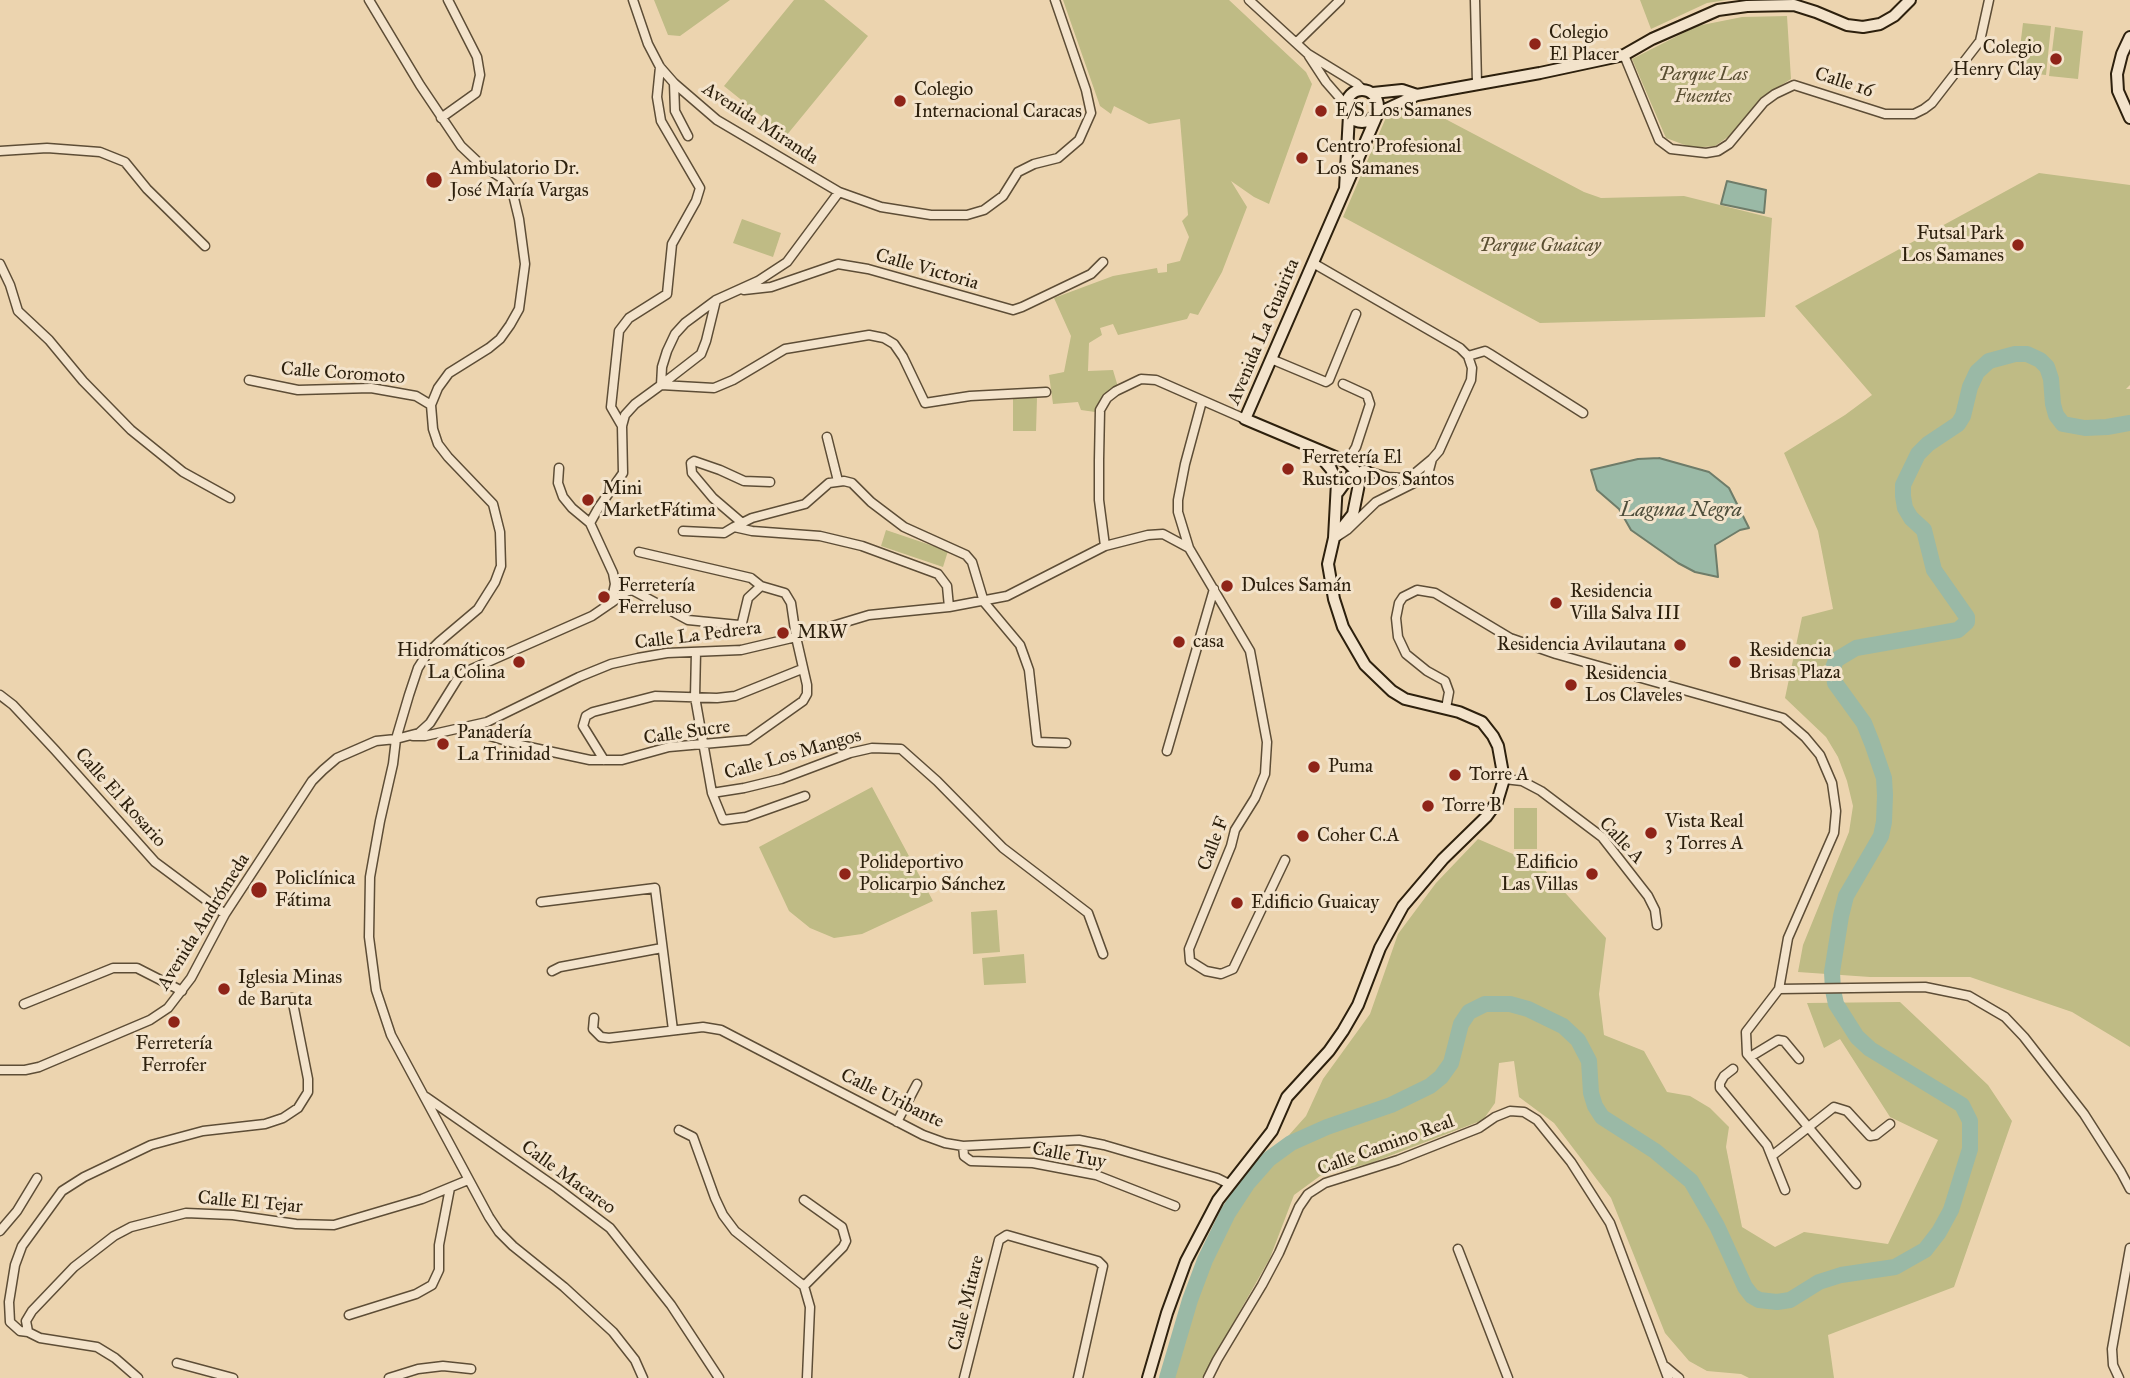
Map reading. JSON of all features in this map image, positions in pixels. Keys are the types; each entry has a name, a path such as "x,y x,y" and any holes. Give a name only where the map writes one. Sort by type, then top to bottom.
{"street":[{"path":"369,0 461,146 506,181 512,190 519,219 525,279 520,309 503,335 489,348 449,373 438,388 431,405 433,429 438,444 493,505 500,532 500,566 495,582 478,609 439,642 418,668 396,739 371,869 368,899 370,956 383,1016 468,1180 499,1232 613,1332 635,1360 643,1378"},
{"path":"441,118 476,93 480,75 477,57 448,0"},
{"name":"Avenida Miranda","path":"633,0 648,44 660,67 674,83 718,120 839,192 881,207 931,215 967,215 992,206 1003,196 1018,172 1034,164 1058,158 1079,140 1091,113 1086,90 1055,0"},
{"path":"1249,0 1308,54 1368,92 1377,100 1378,113"},
{"path":"1296,43 1340,0"},
{"path":"1475,0 1477,83"},
{"path":"1308,54 1353,119 1364,122 1417,95 1624,55 1692,20 1727,8 1794,5 1847,25 1863,27 1880,24 1894,16 1910,0"},
{"name":"Calle 16","path":"1624,55 1659,139 1671,149 1706,153 1718,151 1729,144 1764,102 1794,85 1885,114 1914,114 1924,109 1932,103 1980,41 1989,0"},
{"path":"2130,37 2117,74 2118,91 2130,118"},
{"path":"622,426 611,407 619,329 629,318 667,294 671,244 696,201 700,188 661,121 656,97 660,67"},
{"path":"674,83 676,113 688,136"},
{"path":"1347,110 1353,93 1402,90 1417,95"},
{"name":"Avenida La Guairita","path":"1345,189 1347,110"},
{"name":"Avenida La Guairita","path":"1362,472 1348,463 1245,419 1353,176 1378,113"},
{"path":"0,151 47,148 100,152 125,162 147,189 205,246"},
{"path":"662,386 663,362 672,339 691,317 716,300 758,281 787,262 839,192"},
{"name":"Calle Victoria","path":"734,290 771,287 838,264 868,269 1013,310 1091,274 1103,262"},
{"path":"1313,263 1460,348 1468,356 1472,368 1471,380 1439,451 1432,459 1414,474 1402,478 1362,472 1345,481 1337,494"},
{"path":"0,264 18,311 49,340 83,381 131,430 183,472 230,498"},
{"path":"590,523 598,507 622,475 622,426 625,415 635,404 701,354 716,300"},
{"path":"1271,359 1326,382 1356,314"},
{"path":"662,386 714,388 733,380 785,349 869,335 884,338 894,344 926,404 979,395 1046,392"},
{"path":"1468,356 1485,351 1583,413"},
{"path":"1105,546 1099,500 1099,460 1100,410 1107,398 1141,379 1156,380 1245,419"},
{"name":"Calle Coromoto","path":"249,380 298,390 371,388 416,396 431,405"},
{"path":"1343,384 1367,396 1370,404 1348,463"},
{"name":"Calle F","path":"1202,401 1178,500 1178,512 1189,548 1250,651 1267,742 1265,774 1255,798 1235,830 1189,949 1191,961 1206,971 1221,974 1233,969 1285,860"},
{"path":"827,438 838,481"},
{"path":"1148,1378 1186,1261 1229,1184 1272,1131 1287,1097 1329,1051 1343,1031 1358,1005 1380,948 1403,906 1443,859 1486,817 1497,802 1504,779 1498,746 1488,728 1475,718 1405,699 1382,683 1365,665 1343,627 1334,599 1328,564 1334,538 1337,494 1335,475 1315,450"},
{"path":"1334,538 1347,530 1376,502 1424,478 1428,474 1432,459"},
{"path":"770,482 744,481 720,470 691,462 692,473 738,524 752,531 806,534 846,541 906,561 940,576 947,586 949,607"},
{"path":"559,468 558,483 563,497 590,523 613,573 615,582 611,603"},
{"path":"1334,538 1353,514 1362,472"},
{"path":"683,531 724,533 738,524 809,502 829,483 852,483 871,502 910,531 967,556 972,562 984,602 1020,645 1024,656 1037,742 1066,743"},
{"name":"Calle La Pedrera","path":"413,736 425,736 487,722 611,664 667,653 741,650 796,638 869,615 984,602 1007,596 1105,546 1148,535 1163,534 1189,548"},
{"path":"413,736 430,723 458,678 465,672 592,616 626,592 632,590 688,620 739,625 742,624 748,598 761,586 751,578 639,552"},
{"name":"Calle Sucre","path":"460,727 520,745 590,760 622,760 669,747 748,740 803,701 807,694 789,597 785,593 761,586"},
{"path":"1167,751 1214,589"},
{"path":"1446,708 1449,692 1446,681 1427,671 1406,654 1398,636 1396,618 1399,603 1403,597 1417,590 1435,593 1510,638 1556,654 1783,718 1805,737 1820,755 1832,783 1836,811 1834,833 1788,938 1779,989 1746,1032 1746,1048 1750,1058 1856,1184"},
{"name":"Calle Los Mangos","path":"696,652 695,697 712,793 781,779 850,753 873,748 901,749 937,781 1003,848 1087,913 1103,954"},
{"path":"604,760 583,726 586,716 610,706 655,695 717,698 735,696 802,669"},
{"name":"Calle El Rosario","path":"0,695 13,705 55,750 155,862 225,914"},
{"name":"Avenida Andrómeda","path":"0,1070 39,1067 150,1020 168,1007 182,991 225,914 312,781 337,758 356,749 376,741 413,736"},
{"name":"Calle A","path":"1504,779 1522,781 1541,791 1602,837 1648,895 1655,910 1657,925"},
{"path":"712,793 723,820 746,817 805,796"},
{"path":"541,902 655,888 673,1030"},
{"path":"552,971 560,967 662,948"},
{"path":"24,1004 113,968 137,968 182,991"},
{"path":"1779,989 1925,987 1969,996 2005,1017 2045,1062 2084,1114 2130,1189"},
{"path":"138,1378 97,1347 40,1338 20,1331 10,1322 9,1302 15,1265 22,1246 62,1191 84,1177 151,1145 203,1131 265,1124 284,1118 298,1108 308,1092 308,1079 292,998"},
{"name":"Calle Uribante","path":"594,1018 593,1029 601,1037 609,1038 703,1027 721,1030 936,1140 963,1146 1079,1140 1217,1178 1229,1184"},
{"path":"1750,1058 1778,1040 1784,1041 1800,1059"},
{"path":"1733,1069 1724,1076 1720,1088 1761,1135 1773,1155 1785,1190"},
{"path":"897,1122 917,1084"},
{"name":"Calle Macareo","path":"424,1096 610,1228 671,1306 719,1378"},
{"path":"1773,1155 1832,1108 1847,1111 1870,1136 1876,1135 1890,1124"},
{"name":"Calle Camino Real","path":"1208,1378 1279,1253 1298,1207 1308,1194 1325,1183 1398,1160 1479,1128 1510,1111 1524,1112 1536,1120 1557,1144 1610,1223 1663,1365"},
{"path":"679,1130 693,1137 715,1198 735,1231 804,1286 810,1307 807,1378"},
{"name":"Calle Tuy","path":"963,1146 966,1159 1033,1163 1065,1169 1111,1180 1175,1206"},
{"path":"0,1231 17,1211 37,1178"},
{"name":"Calle El Tejar","path":"28,1332 26,1321 32,1311 74,1267 106,1241 131,1227 186,1213 334,1225 468,1180"},
{"path":"349,1315 432,1285 439,1270 439,1245 450,1188"},
{"path":"804,1199 842,1227 846,1241 804,1286"},
{"name":"Calle Mitare","path":"964,1378 999,1240 1007,1235 1098,1261 1103,1266 1078,1378"},
{"path":"2119,1378 2113,1365 2112,1349 2130,1248"},
{"path":"1458,1249 1508,1378"},
{"path":"177,1363 233,1378"},
{"path":"1663,1365 1668,1378"},
{"path":"1663,1365 1679,1378"},
{"path":"389,1378 443,1366 471,1370"}],"green space":[{"path":"654,0 730,0 680,36 668,35"},
{"path":"794,0 824,0 868,36 786,136 724,86"},
{"path":"1063,0 1229,0 1306,72 1312,84 1269,204 1231,181 1247,207 1222,272 1198,315 1190,313 1187,319 1118,335 1113,324 1100,328 1102,335 1089,343 1088,371 1113,370 1118,387 1108,394 1095,412 1081,410 1078,402 1053,404 1049,375 1064,372 1071,336 1054,298 1113,276 1157,268 1158,273 1167,272 1167,264 1180,261 1189,237 1182,221 1188,215 1180,119 1149,124 1114,106 1111,114 1100,106"},
{"path":"1640,0 1727,0 1707,3 1651,29"},
{"name":"Parque Las Fuentes","path":"1787,16 1791,79 1767,94 1735,132 1715,146 1693,148 1666,138 1632,59 1697,26 1742,17"},
{"path":"2023,23 2051,26 2046,75 2017,72"},
{"path":"2055,27 2083,31 2078,79 2049,76"},
{"name":"Parque Guaicay","path":"1415,103 1584,192 1601,198 1684,196 1772,218 1765,317 1540,323 1343,217 1388,113"},
{"path":"2039,173 2130,185 2130,385 2126,389 2130,389 2130,1047 2072,1012 1970,977 1870,977 1798,972 1803,945 1849,832 1853,806 1838,757 1826,737 1785,698 1802,617 1833,609 1818,531 1784,453 1872,395 1795,306"},
{"path":"742,219 781,233 773,257 733,243"},
{"path":"1013,398 1037,398 1036,431 1013,431"},
{"path":"886,530 948,551 943,567 881,546"},
{"name":"Polideportivo Policarpio Sánchez","path":"872,787 933,901 862,934 834,938 810,928 789,911 759,847"},
{"path":"1514,808 1537,808 1537,849 1514,849"},
{"path":"1478,839 1541,866 1606,938 1599,994 1604,1035 1644,1051 1667,1092 1690,1096 1710,1108 1729,1127 1726,1147 1742,1227 1775,1247 1804,1232 1888,1244 1938,1140 1890,1117 1840,1039 1824,1048 1807,1003 1900,1002 1988,1085 2012,1121 1954,1287 1828,1335 1834,1378 1749,1378 1741,1374 1707,1371 1689,1361 1665,1333 1611,1198 1554,1123 1519,1097 1514,1061 1499,1063 1495,1103 1483,1120 1371,1163 1320,1176 1294,1195 1270,1258 1202,1378 1162,1378 1187,1291 1222,1210 1306,1116 1323,1079 1370,1014 1398,934 1436,883"},
{"path":"997,910 1000,952 973,954 971,912"},
{"path":"1024,954 1026,983 984,985 982,958"}],"water":[{"path":"1727,181 1766,190 1764,213 1721,204"},
{"name":"Laguna Negra","path":"1659,458 1709,472 1729,488 1749,528 1740,530 1715,545 1718,577 1695,572 1678,563 1631,530 1619,509 1597,490 1591,470 1638,459"}],"waterway":[{"path":"1167,1378 1205,1260 1228,1213 1247,1184 1269,1159 1291,1143 1327,1127 1391,1105 1430,1086 1451,1063 1461,1024 1469,1012 1485,1004 1510,1004 1528,1009 1563,1026 1578,1040 1589,1061 1591,1093 1602,1117 1655,1151 1691,1181 1717,1226 1745,1287 1759,1300 1790,1300 1819,1282 1841,1275 1895,1267 1925,1250 1951,1210 1970,1149 1970,1121 1962,1105 1870,1049 1857,1037 1836,1004 1832,972 1841,916 1846,896 1881,836 1885,795 1884,778 1864,723 1835,683 1833,668 1836,660 1856,648 1958,630 1967,622 1967,617 1934,570 1924,530 1905,508 1903,485 1918,454 1958,424 1977,372 1989,361 2015,354 2027,354 2040,360 2047,367 2056,415 2063,424 2085,428 2130,423"}],"place":[{"name":"Colegio El Placer","path":"1535,44"},
{"name":"Colegio Henry Clay","path":"2056,59"},
{"name":"Colegio Internacional Caracas","path":"900,101"},
{"name":"E/S Los Samanes","path":"1321,111"},
{"name":"Centro Profesional Los Samanes","path":"1302,158"},
{"name":"Ambulatorio Dr. José María Vargas","path":"434,180"},
{"name":"Futsal Park Los Samanes","path":"2018,245"},
{"name":"Ferretería El Rustico Dos Santos","path":"1288,469"},
{"name":"Mini MarketFátima","path":"588,500"},
{"name":"Dulces Samán","path":"1227,586"},
{"name":"Ferretería Ferreluso","path":"604,597"},
{"name":"Residencia Villa Salva III","path":"1556,603"},
{"name":"MRW","path":"783,633"},
{"name":"casa","path":"1179,642"},
{"name":"Residencia Avilautana","path":"1680,645"},
{"name":"Hidromáticos La Colina","path":"519,662"},
{"name":"Residencia Brisas Plaza","path":"1735,662"},
{"name":"Residencia Los Claveles","path":"1571,685"},
{"name":"Panadería La Trinidad","path":"443,744"},
{"name":"Puma","path":"1314,767"},
{"name":"Torre A","path":"1455,775"},
{"name":"Torre B","path":"1428,806"},
{"name":"Vista Real 3 Torres A","path":"1651,833"},
{"name":"Coher C.A","path":"1303,836"},
{"name":"Polideportivo Policarpio Sánchez","path":"845,874"},
{"name":"Edificio Las Villas","path":"1592,874"},
{"name":"Policlínica Fátima","path":"259,890"},
{"name":"Edificio Guaicay","path":"1237,903"},
{"name":"Iglesia Minas de Baruta","path":"224,989"},
{"name":"Ferretería Ferrofer","path":"174,1022"}]}
